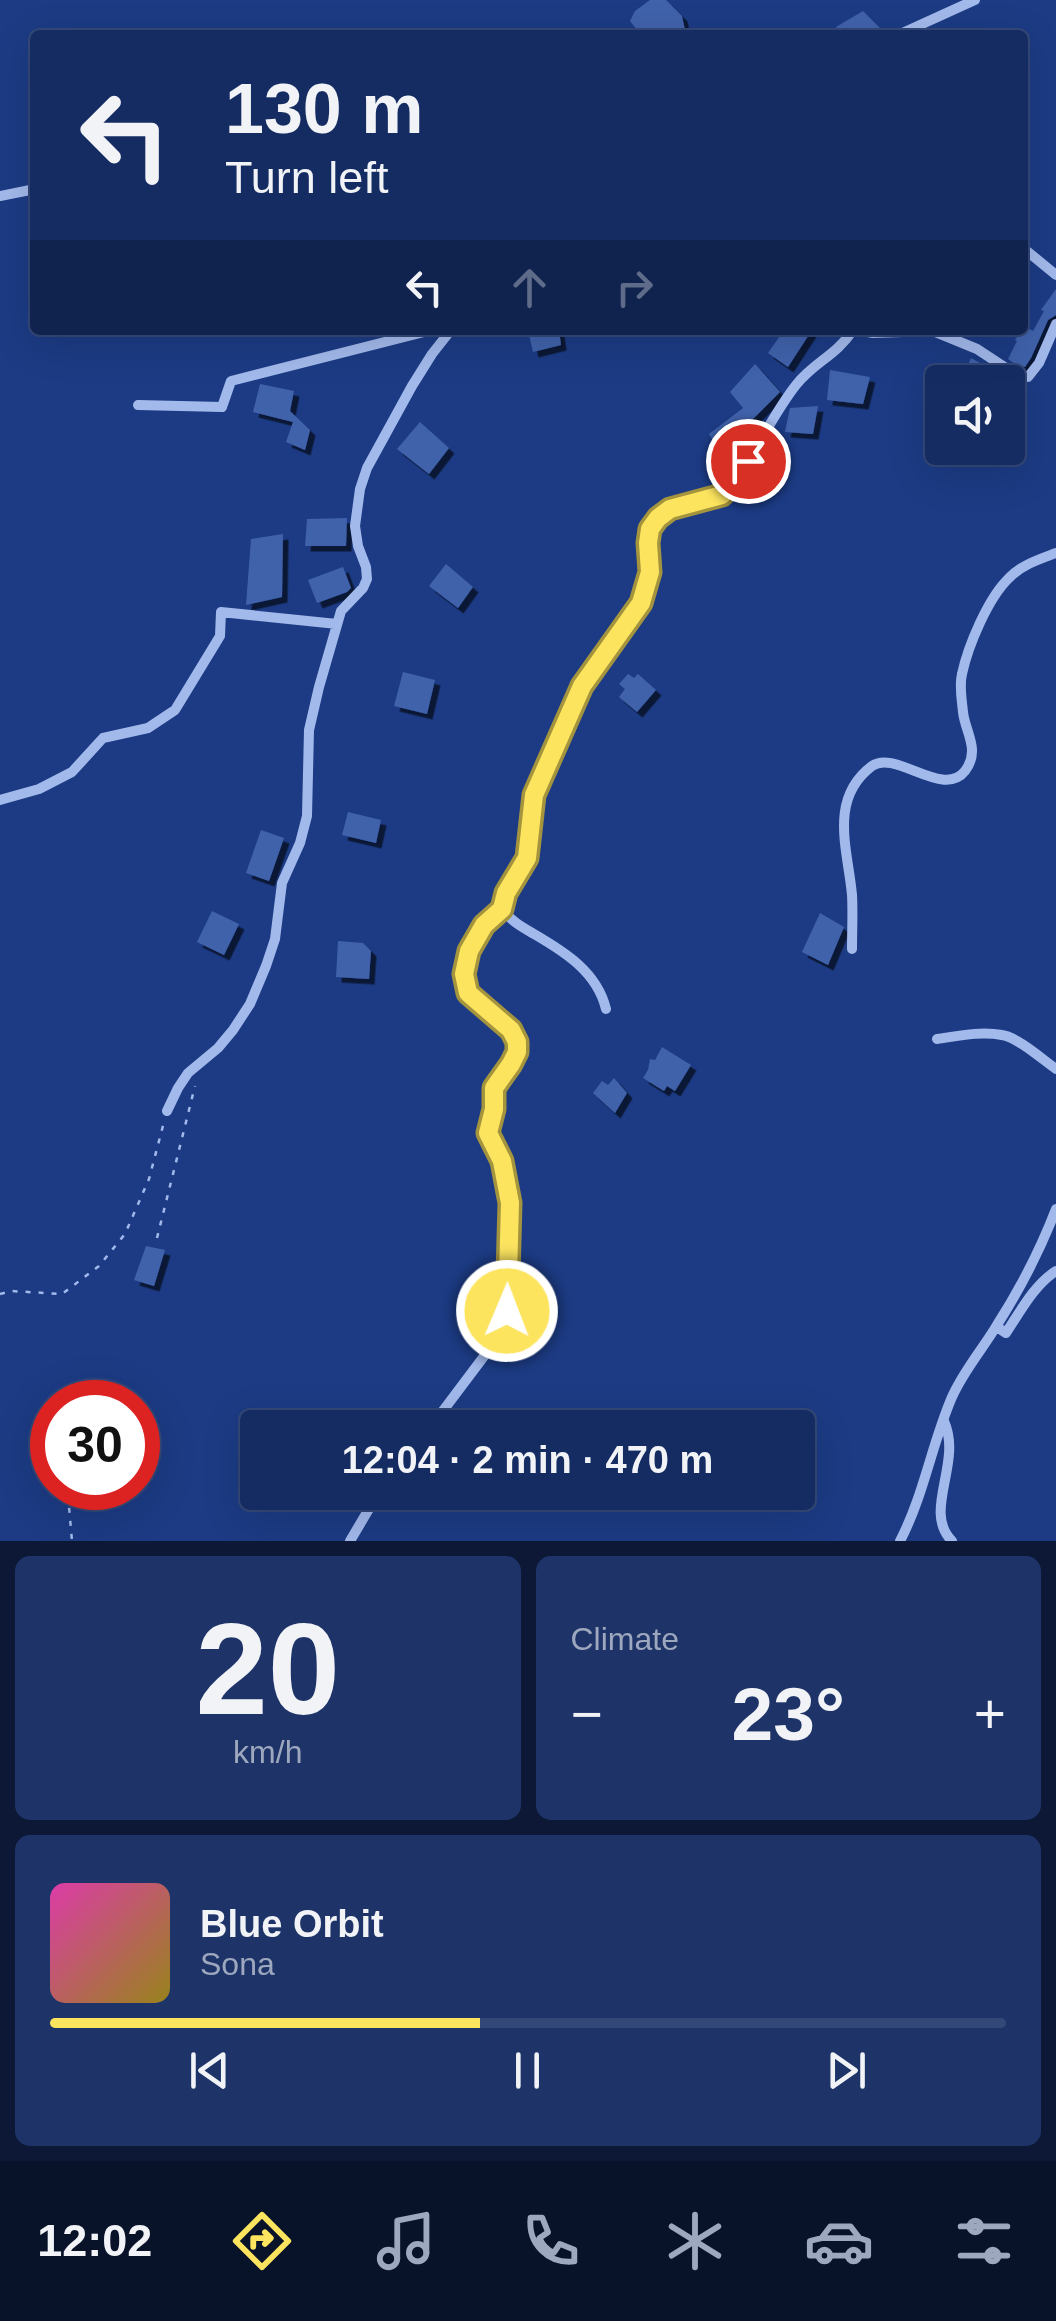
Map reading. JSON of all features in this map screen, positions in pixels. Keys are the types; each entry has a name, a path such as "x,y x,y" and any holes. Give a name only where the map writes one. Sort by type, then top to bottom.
{"street":[{"path":"909,30 975,0"},
{"path":"0,196 30,190"},
{"path":"1028,252 1056,275"},
{"path":"941,335 977,349 1015,374 1028,377 1039,363 1056,324"},
{"path":"138,405 222,407 231,381 412,335"},
{"path":"168,1112 188,1072 218,1048 241,1018 276,939 282,883 308,816 309,730 337,624 345,604 367,579 355,526 366,468 412,386 447,335"},
{"path":"444,1410 491,1347 507,1318 510,1203 502,1161 488,1133 494,1088 517,1052 517,1042 511,1030 468,993 464,982 469,951 484,925 502,909 506,893 527,858 532,803 582,686 641,603 650,572 648,543 653,524 670,509 715,498 727,491 794,388 851,335"},
{"path":"852,949 852,893 845,835 848,791 874,764 890,762 941,779 954,779 965,772 972,754 972,736 964,719 961,676 974,640 989,606 1009,578 1030,563 1056,553"},
{"path":"0,800 39,789 72,772 103,738 148,728 175,710 220,636 221,612 337,624"},
{"path":"502,909 511,920 557,948 590,975 606,1008"},
{"path":"937,1039 1003,1035 1056,1069"},
{"path":"900,1541 963,1374 997,1327 1056,1208"},
{"path":"997,1327 1006,1333 1036,1290 1056,1272"},
{"path":"944,1422 950,1454 940,1521 952,1541"},
{"path":"350,1541 368,1510"}],"path":[{"path":"157,1238 196,1082 188,1072"},
{"path":"0,1294 62,1294 99,1266 125,1234 150,1180 168,1112"},
{"path":"69,1510 72,1541"}],"building":[{"path":"650,0 666,0 682,16 685,30 637,30 630,21 635,11"},
{"path":"863,11 881,29 838,30 836,27"},
{"path":"1056,289 1056,315 1048,320 1025,367 1017,365 1008,359 1015,340 1018,335 1028,335 1028,328 1033,331 1044,311 1041,310"},
{"path":"529,335 560,335 561,345 533,352"},
{"path":"781,335 809,335 788,367 768,353"},
{"path":"755,364 780,392 744,428 751,438 746,448 723,470 712,451 717,447 709,434 743,408 730,392"},
{"path":"830,370 870,377 863,404 827,400"},
{"path":"260,384 294,391 290,411 310,430 305,450 286,442 293,422 253,412"},
{"path":"818,406 813,434 785,432 790,408"},
{"path":"420,422 449,448 429,474 397,449"},
{"path":"347,518 346,546 305,546 307,519"},
{"path":"283,534 282,597 246,605 251,539"},
{"path":"446,564 473,587 458,608 429,586"},
{"path":"343,567 351,588 317,603 308,580"},
{"path":"403,672 435,680 427,714 394,706"},
{"path":"628,674 634,678 638,674 656,690 637,712 619,697 625,689 619,684"},
{"path":"348,812 381,820 376,843 342,835"},
{"path":"261,830 284,838 269,881 246,873"},
{"path":"212,911 239,924 224,955 197,942"},
{"path":"820,913 844,927 828,965 802,952"},
{"path":"338,941 363,943 371,951 369,979 336,977"},
{"path":"662,1047 691,1065 675,1091 667,1086 664,1091 643,1078 650,1059 655,1060"},
{"path":"614,1078 627,1093 615,1113 593,1093 602,1081 608,1085"},
{"path":"146,1246 165,1250 154,1286 134,1280"}],"route":[{"path":"507,1311 510,1203 502,1161 488,1127 494,1109 494,1088 511,1064 517,1042 511,1030 468,993 464,982 469,951 484,925 502,909 506,893 527,858 534,795 582,686 641,603 650,572 650,529 670,509 722,495 748,461"}]}
